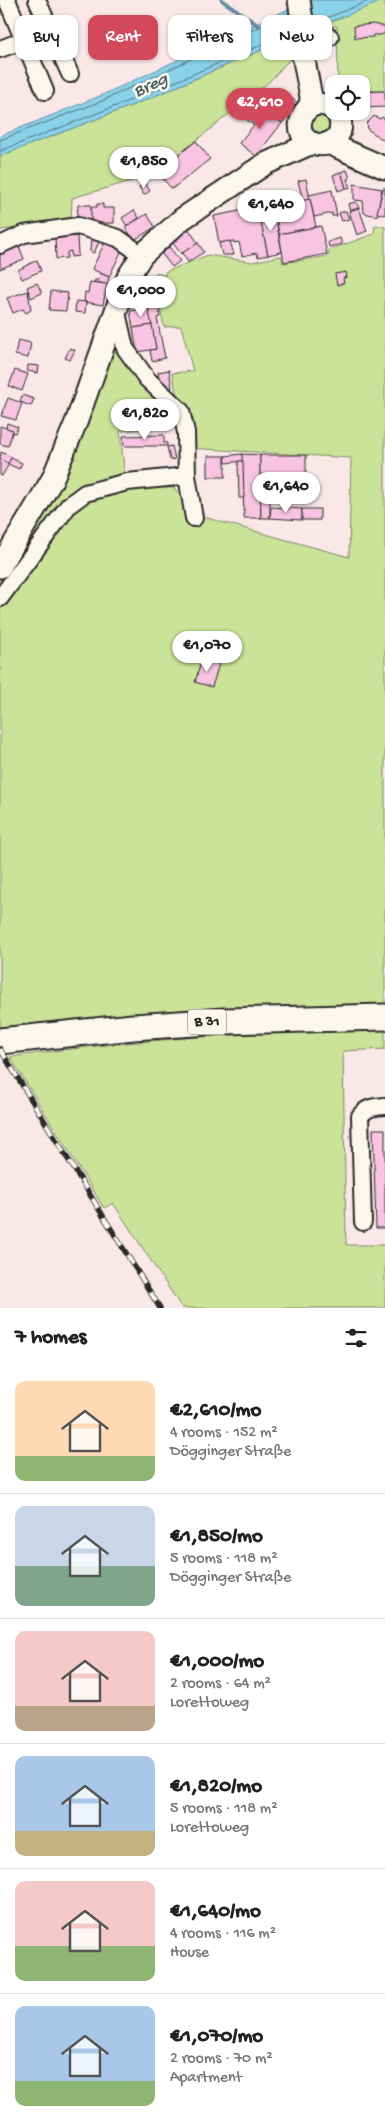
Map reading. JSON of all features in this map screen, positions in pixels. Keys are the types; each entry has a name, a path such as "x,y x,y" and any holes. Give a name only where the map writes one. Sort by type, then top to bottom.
{"highway":[{"name":"B 31","path":"0,1041 224,1021 385,1016"}],"main road":[{"path":"300,0 303,15"},
{"path":"304,60 311,97 324,122 385,168"},
{"path":"324,122 354,141 385,157"},
{"path":"0,566 36,510 52,480 77,420 128,277 142,254 182,219 324,122"}],"street":[{"path":"8,0 15,18"},
{"path":"37,0 70,74"},
{"path":"0,49 15,43"},
{"path":"32,60 45,91"},
{"path":"0,245 24,234 78,226 118,238 142,254"},
{"path":"116,308 125,348 147,379 181,410 186,432 187,476 194,518"},
{"path":"0,598 69,505 85,493 127,482 187,476"},
{"path":"363,1222 358,1125 364,1110 385,1106"}],"green space":[{"path":"313,0 385,0 385,91 370,91 370,75 338,75 337,26 332,27 332,15 315,15"},
{"path":"261,50 261,60 290,60 270,81 157,172 72,198 71,223 0,230 0,156 141,102 239,60 251,60 251,55"},
{"path":"316,116 324,116 325,120 329,121 329,129 324,134 316,134 311,129 311,121"},
{"path":"375,225 385,227 385,1004 182,1013 0,1027 0,580 18,552 110,342 119,345 133,374 164,409 172,423 171,427 120,431 126,487 173,488 182,495 196,515 349,557 351,458 188,448 172,373 193,371 181,326 164,327 153,276 157,272 165,276 165,272 208,255 252,262 281,256 283,263 328,256 329,250 374,234"},
{"path":"385,1028 385,1049 343,1051 346,1245 385,1245 385,1308 182,1308 113,1203 104,1208 10,1057 103,1045 197,1037"}],"water":[{"path":"308,0 385,0 332,21 332,15 276,15"},
{"path":"261,22 261,50 251,54 251,26"},
{"name":"Breg","path":"178,60 238,60 141,102 0,156 0,136 100,96"}],"building":[{"path":"373,24 385,27 385,33 373,35 373,37 355,38 354,26"},
{"path":"281,91 298,103 282,123 262,107 265,103 269,106"},
{"path":"383,91 385,93 385,107 370,108 370,92"},
{"path":"259,105 282,123 256,156 239,143 254,125 247,120"},
{"path":"374,116 385,119 385,141 367,129 368,126 366,124"},
{"path":"196,141 210,159 172,189 157,172"},
{"path":"347,170 350,178 347,179 350,188 346,188 341,172"},
{"path":"341,172 346,188 338,191 333,175"},
{"path":"306,179 310,199 303,201 298,181"},
{"path":"145,183 150,191 144,195 139,187"},
{"path":"354,184 382,189 377,216 364,213 363,201 354,200"},
{"path":"383,188 385,188 385,215 377,213"},
{"path":"332,190 337,216 332,216 332,213 314,217 309,195"},
{"path":"310,199 316,227 279,234 274,206"},
{"path":"356,202 359,208 350,211 348,204"},
{"path":"97,204 103,204 103,208 114,208 114,223 90,223 91,207 97,207"},
{"path":"78,205 91,205 91,220 77,219"},
{"path":"359,208 367,231 357,235 349,211"},
{"path":"249,209 250,215 259,213 268,255 258,257 257,253 242,256 239,242 219,243 214,216"},
{"path":"274,209 282,252 268,255 259,213"},
{"path":"134,210 139,218 127,226 122,218"},
{"path":"346,211 349,219 342,221 339,213"},
{"path":"147,214 155,227 134,240 125,227"},
{"path":"321,226 327,254 284,262 279,234"},
{"path":"188,228 198,243 181,254 171,240"},
{"path":"77,236 78,256 71,257 71,251 67,252 67,258 56,259 55,237"},
{"path":"340,238 342,244 329,247 328,242"},
{"path":"91,239 99,242 94,253 90,251"},
{"path":"230,241 234,255 222,255 219,243"},
{"path":"105,242 122,250 109,277 92,269"},
{"path":"198,243 204,252 188,262 182,253"},
{"path":"167,244 180,261 172,267 159,250"},
{"path":"19,246 24,259 0,269 0,254"},
{"path":"37,260 41,271 22,279 18,270"},
{"path":"346,272 347,277 343,278 344,283 337,285 335,274"},
{"path":"100,273 109,277 107,284 94,282 99,280"},
{"path":"90,282 107,284 103,305 84,302 85,292 88,293"},
{"path":"37,283 42,293 31,298 27,287"},
{"path":"28,291 31,310 26,313 23,309 13,313 7,298"},
{"path":"51,291 68,293 66,311 49,310"},
{"path":"76,301 86,302 85,313 75,312"},
{"path":"159,306 160,317 157,318 165,358 152,361 150,350 156,349 148,308"},
{"path":"148,308 152,325 133,328 130,311"},
{"path":"152,325 156,349 137,352 133,328"},
{"path":"18,340 31,343 28,358 15,355"},
{"path":"70,348 75,350 70,360 65,358"},
{"path":"28,365 39,366 38,373 27,371"},
{"path":"15,370 28,374 22,391 9,386"},
{"path":"169,370 172,388 161,389 158,372"},
{"path":"22,395 34,399 31,406 20,402"},
{"path":"8,398 22,403 16,420 1,416"},
{"path":"7,423 18,427 15,433 12,432 13,430 6,428"},
{"path":"0,426 13,430 8,446 0,444"},
{"path":"164,435 164,443 167,443 167,446 124,446 123,436"},
{"path":"172,446 175,459 170,460 167,447"},
{"path":"1,452 12,457 8,464 0,459"},
{"path":"242,454 243,461 226,463 225,456"},
{"path":"242,454 260,455 261,518 244,518"},
{"path":"260,455 306,455 306,475 260,475"},
{"path":"208,456 225,456 225,477 208,477"},
{"path":"11,458 22,463 19,469 8,464"},
{"path":"0,459 9,464 2,476 0,475"},
{"path":"238,461 243,461 244,498 239,498"},
{"path":"260,475 289,475 289,497 270,496 270,518 261,518"},
{"path":"271,507 302,509 302,520 270,518"},
{"path":"302,509 320,509 320,520 302,520"},
{"path":"202,659 219,664 212,687 195,682"},
{"path":"373,1129 385,1129 385,1228 376,1228"}],"waterway":[{"path":"222,0 259,26"}],"railway":[{"path":"0,1049 160,1308"}]}
